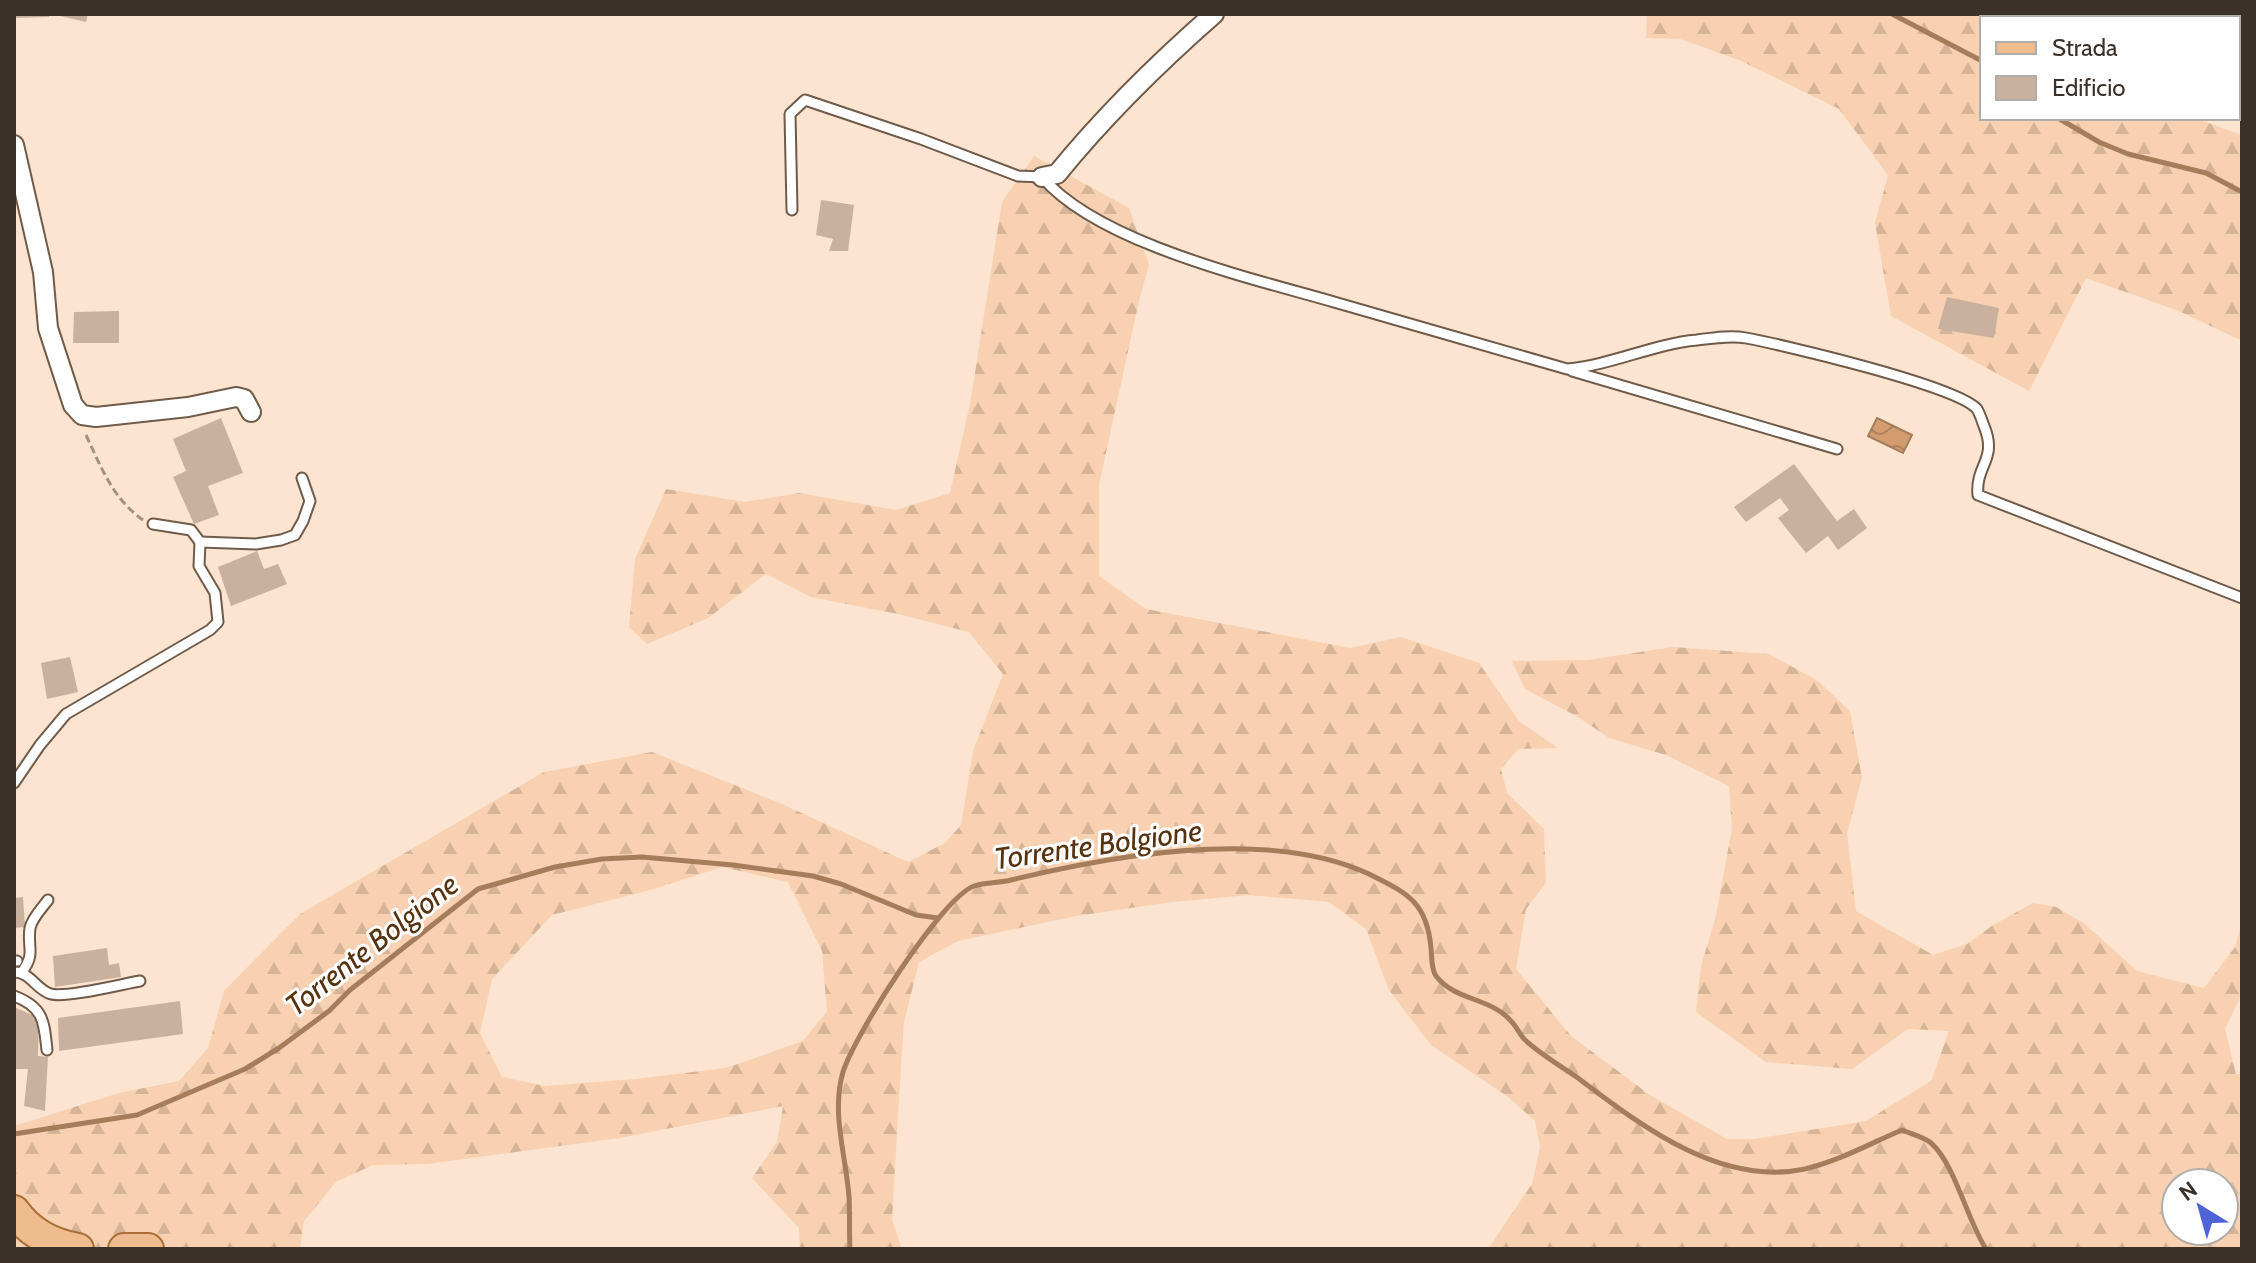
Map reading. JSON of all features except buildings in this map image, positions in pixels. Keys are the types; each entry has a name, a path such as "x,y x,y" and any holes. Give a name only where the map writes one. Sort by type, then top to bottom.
{"main road":[{"path":"14,1211 43,1238 78,1249"},
{"path":"124,1249 148,1249"}],"street":[{"path":"1042,177 1057,174 1093,129 1155,65 1214,14"},
{"path":"14,145 43,272 48,328 73,405 82,415 96,417 188,407 236,397 244,399 251,412"}],"lane":[{"path":"792,210 790,114 805,100 1018,176 1042,177 1057,194 1109,224 1179,257 1837,449"},
{"path":"1567,369 1595,367 1694,340 1742,337 1922,383 1960,397 1977,410 1990,440 1989,456 1977,480 1978,495 2242,598"},
{"path":"200,542 256,544 295,535 310,501 302,478"},
{"path":"14,783 66,714 210,630 218,622 215,593 199,566 200,542 191,530 153,524"},
{"path":"48,900 32,921 29,930 31,956 18,972 44,990 59,994 140,981"},
{"path":"14,996 26,1000 43,1018 47,1050"}],"path":[{"path":"82,415 86,434 118,499 127,509 153,524"}],"green space":[{"path":"1647,14 1985,14 1989,16 1980,16 1980,120 2201,120 2242,135 2242,341 2179,311 2086,278 2029,391 1891,316 1875,223 1888,175 1839,109 1739,60 1680,39 1646,38"},
{"path":"1034,156 1129,208 1149,264 1099,485 1099,576 1146,609 1350,648 1401,637 1479,663 1519,721 1558,748 1518,749 1501,769 1507,793 1544,829 1546,883 1526,909 1516,969 1571,1036 1650,1095 1727,1139 1754,1139 1866,1121 1931,1081 1949,1031 1908,1029 1852,1069 1766,1062 1696,1012 1701,966 1716,916 1732,828 1729,786 1666,755 1609,738 1578,717 1525,689 1512,661 1588,660 1673,647 1769,654 1818,681 1850,711 1862,778 1847,833 1856,911 1933,955 1967,944 1993,925 2033,903 2056,907 2085,924 2137,971 2204,988 2235,947 2242,921 2242,993 2225,1029 2236,1074 2242,1074 2242,1249 1488,1249 1532,1184 1540,1147 1535,1121 1508,1097 1431,1045 1389,990 1366,929 1329,902 1249,895 1076,916 958,941 919,962 904,1022 899,1098 892,1220 902,1249 800,1249 799,1228 752,1178 777,1142 783,1106 620,1138 427,1164 373,1165 336,1182 304,1221 300,1249 14,1247 14,1126 119,1093 179,1081 208,1048 224,991 300,914 544,772 652,752 782,804 908,862 945,843 961,825 973,751 1003,674 969,632 811,597 766,574 708,618 647,644 629,627 635,559 666,489 745,502 799,493 896,510 950,493 970,404 1002,202","holes":["722,867 788,882 822,951 827,1011 803,1041 726,1068 635,1079 545,1086 502,1077 480,1033 492,979 552,915 650,890"]}],"water":[{"path":"1877,418 1912,435 1903,453 1868,436"}],"waterway":[{"path":"1892,14 1980,60"},
{"path":"2061,120 2099,142 2128,154 2206,173 2242,192"},
{"name":"Torrente Bolgione","path":"850,1249 849,1197 838,1103 843,1072 863,1029 900,970 959,896 974,886 1096,862 1191,850 1239,849 1285,852 1329,860 1369,874 1394,887 1420,909 1429,932 1433,970 1444,984 1503,1013 1530,1044 1629,1115 1656,1133 1713,1161 1743,1169 1773,1172 1805,1169 1842,1157 1902,1130 1925,1139 1947,1164 1986,1249"},
{"name":"Torrente Bolgione","path":"14,1134 137,1115 245,1069 329,1011 350,990 478,889 555,867 602,859 642,857 733,865 813,876 841,884 916,915 938,918"}]}
